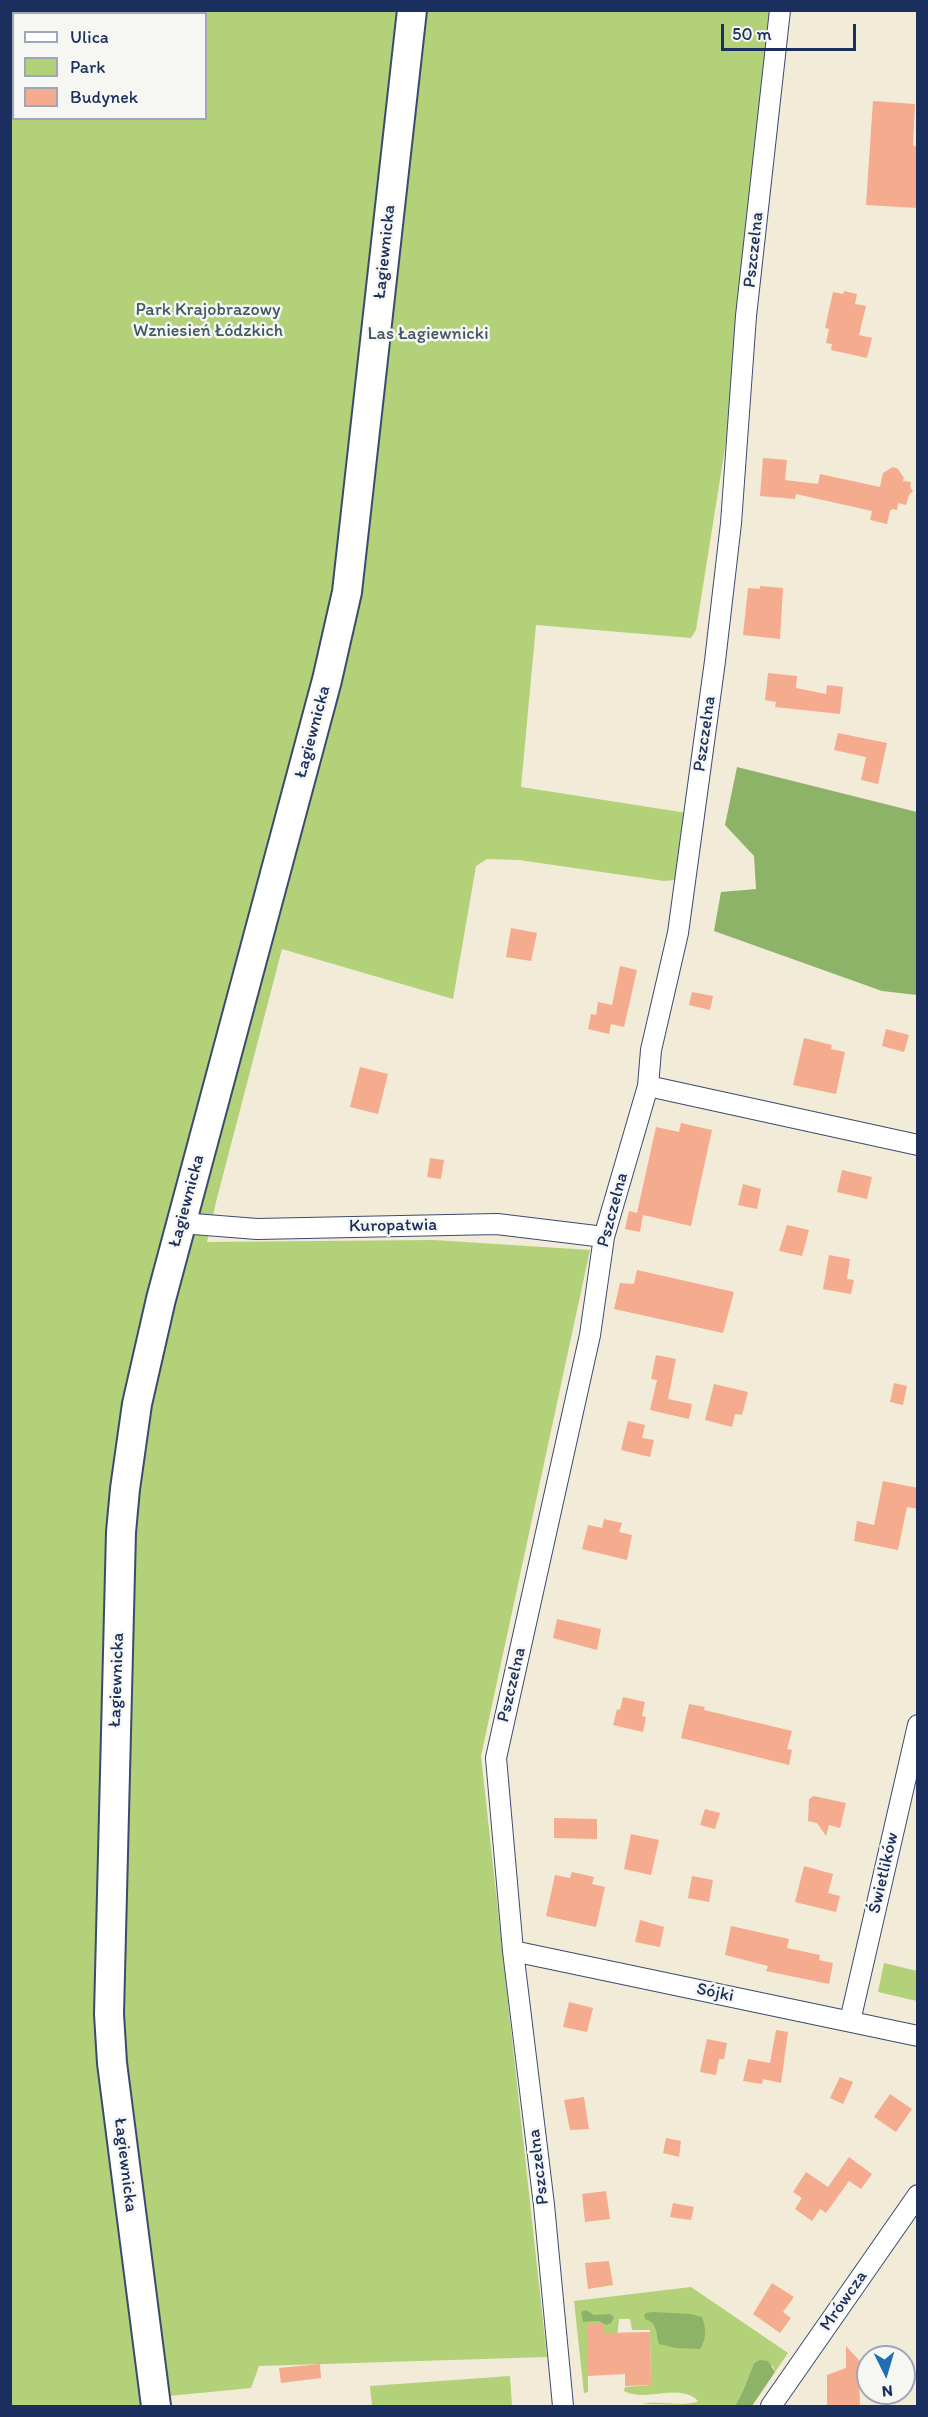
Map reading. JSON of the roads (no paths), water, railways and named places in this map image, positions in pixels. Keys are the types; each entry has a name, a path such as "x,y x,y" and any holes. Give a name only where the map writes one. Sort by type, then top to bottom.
{"street":[{"name":"Łagiewnicka","path":"156,2406 112,2062 109,1966 123,1510 130,1446 145,1362 312,737 347,592 412,10"},
{"name":"Pszczelna","path":"563,2406 544,2205 513,1951 496,1758 590,1335 604,1237 648,1086 651,1050 678,933 715,661 731,523 747,305 780,10"},
{"path":"648,1086 918,1145"},
{"name":"Kuropatwia","path":"181,1223 257,1229 497,1224 604,1237"},
{"name":"Świetlików","path":"850,2021 918,1725"},
{"name":"Sójki","path":"513,1951 918,2036"},
{"name":"Mrówcza","path":"771,2406 918,2195"}],"park label":[{"name":"Park Krajobrazowy Wzniesień Łódzkich","path":"208,320"},
{"name":"Las Łagiewnicki","path":"428,334"}]}
